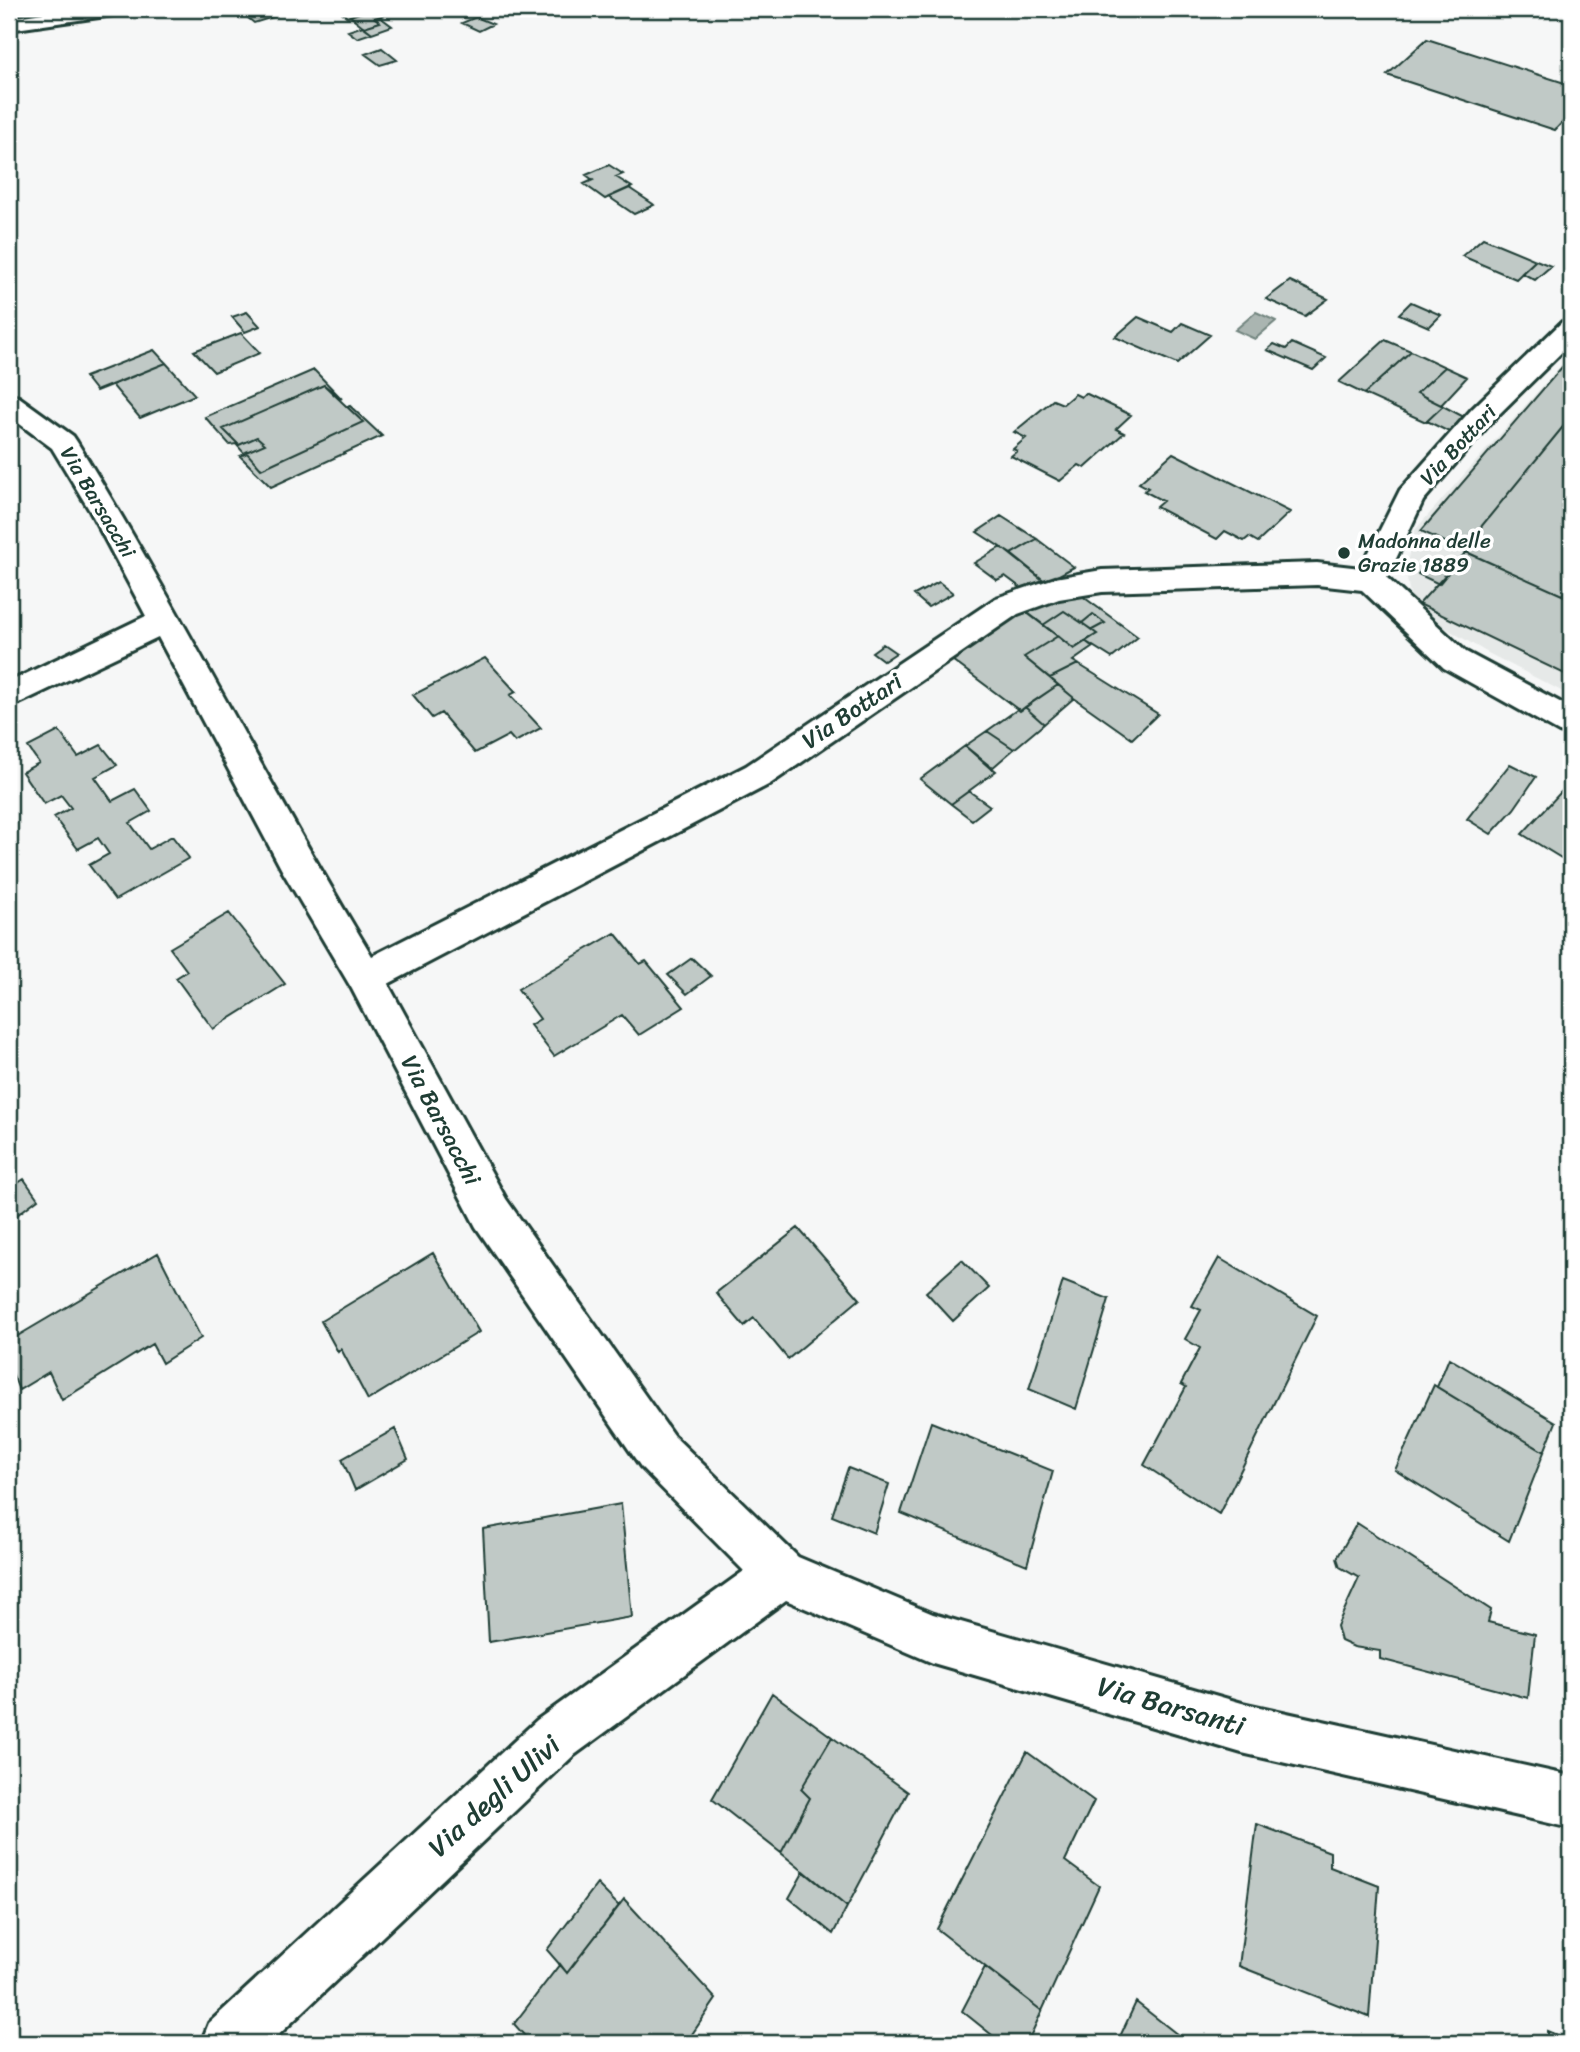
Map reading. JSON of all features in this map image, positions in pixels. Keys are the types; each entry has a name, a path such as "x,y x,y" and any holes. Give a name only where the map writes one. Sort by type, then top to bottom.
{"street":[{"path":"9,24 113,9"},
{"name":"Via Bottari","path":"365,978 758,775 1007,606 1027,598 1055,589 1102,581 1317,574 1371,580 1409,498 1482,415 1571,328"},
{"name":"Via Barsacchi","path":"9,403 63,442 165,620 296,862 365,978 491,1213 657,1451 781,1574"},
{"path":"1371,580 1455,660 1571,723"},
{"path":"9,696 165,620"},
{"name":"Via Barsanti","path":"781,1574 933,1638 1204,1717 1571,1802"},
{"name":"Via degli Ulivi","path":"229,2043 555,1738 781,1574"}],"shaded area":[{"path":"1256,312 1276,321 1255,339 1235,330"},
{"path":"1571,354 1571,696 1488,653 1420,613 1410,594 1405,569 1415,530"}],"building":[{"path":"267,9 276,16 254,23 242,13"},
{"path":"372,9 347,17 339,10"},
{"path":"372,9 384,9 391,13 375,18 380,22 364,27 350,16"},
{"path":"380,17 392,26 372,33 364,27 380,22 375,18"},
{"path":"476,17 493,24 479,31 462,23"},
{"path":"363,26 372,33 357,38 348,31"},
{"path":"1427,39 1571,85 1571,113 1555,130 1387,75"},
{"path":"382,48 397,60 380,65 365,54"},
{"path":"609,165 623,174 616,177 632,187 605,199 584,184 593,180 586,175"},
{"path":"629,188 654,205 634,214 609,197"},
{"path":"1483,238 1536,260 1516,279 1462,256"},
{"path":"1536,260 1551,266 1535,280 1522,273"},
{"path":"1290,281 1328,299 1305,316 1266,299"},
{"path":"1411,302 1441,315 1429,327 1399,314"},
{"path":"247,312 260,326 245,332 232,317"},
{"path":"1138,317 1173,332 1182,323 1210,335 1177,364 1115,337"},
{"path":"241,333 260,353 214,372 194,351"},
{"path":"1385,340 1411,351 1364,394 1339,382"},
{"path":"1292,343 1326,358 1313,370 1267,350 1274,344 1286,349"},
{"path":"154,350 166,363 96,391 85,377"},
{"path":"1411,351 1445,367 1417,393 1443,406 1426,422 1364,394"},
{"path":"166,363 195,395 140,418 112,385"},
{"path":"1445,367 1467,377 1441,405 1417,393"},
{"path":"1562,367 1571,371 1571,417 1462,550 1421,531"},
{"path":"314,370 342,399 324,385 223,429 239,445 257,437 265,444 246,452 261,469 363,422 347,407 350,406 382,436 271,487 240,456 245,454 236,444 230,445 205,417"},
{"path":"324,385 363,422 261,469 246,452 265,444 257,437 239,445 223,429"},
{"path":"1085,393 1131,415 1116,429 1124,433 1085,468 1079,465 1060,481 1011,456 1017,451 1013,449 1026,438 1014,432 1053,400 1063,404 1075,394 1081,397"},
{"path":"1443,406 1464,417 1449,432 1427,421"},
{"path":"1571,417 1571,582 1562,595 1462,550"},
{"path":"1173,453 1290,512 1258,542 1249,537 1244,541 1225,531 1217,539 1156,507 1163,501 1144,491 1148,488 1139,483"},
{"path":"1001,516 1037,539 1011,554 977,532"},
{"path":"1037,539 1074,567 1046,582 1011,554"},
{"path":"1001,547 1044,581 1024,590 1005,576 997,580 974,563"},
{"path":"1466,552 1571,599 1571,677 1419,604"},
{"path":"1428,563 1448,573 1439,584 1418,574"},
{"path":"939,582 953,593 928,607 914,595"},
{"path":"1078,593 1138,637 1112,658 1085,641 1097,634 1092,630 1105,623 1093,614 1082,623 1064,611 1043,625 1026,612 1045,601"},
{"path":"1024,610 1058,636 1024,657 1058,685 1020,711 952,660"},
{"path":"1064,611 1097,634 1074,649 1043,625"},
{"path":"1093,614 1105,623 1092,630 1082,623"},
{"path":"1058,636 1074,649 1085,641 1093,647 1073,661 1078,664 1050,678 1024,657"},
{"path":"883,644 896,653 884,661 872,652"},
{"path":"485,658 516,692 510,695 541,728 515,742 509,735 475,753 441,713 432,718 413,695"},
{"path":"1078,664 1158,714 1132,739 1050,678"},
{"path":"1058,685 1074,698 1044,724 1025,707"},
{"path":"1025,707 1044,724 1014,749 987,731 1018,709 1020,711"},
{"path":"59,731 78,757 101,745 117,765 95,777 112,801 135,789 151,811 130,823 149,849 172,836 189,858 115,900 89,865 109,854 98,838 78,849 54,817 71,808 61,795 44,804 22,772 39,763 28,747"},
{"path":"987,731 1014,749 991,769 965,746"},
{"path":"965,746 996,771 951,804 920,779"},
{"path":"1510,764 1536,777 1514,809 1491,834 1467,819"},
{"path":"1571,781 1571,864 1522,834"},
{"path":"969,791 990,806 972,820 951,804"},
{"path":"229,913 285,984 213,1029 176,978 187,971 170,948"},
{"path":"615,933 640,964 646,961 684,1007 639,1035 622,1015 554,1056 530,1025 540,1019 518,989"},
{"path":"692,958 711,976 687,994 668,975"},
{"path":"24,1179 38,1199 9,1221 9,1189"},
{"path":"798,1228 860,1299 788,1359 754,1318 744,1326 716,1293"},
{"path":"158,1253 201,1338 162,1363 152,1344 62,1400 49,1372 19,1390 9,1365 9,1341"},
{"path":"433,1253 479,1332 368,1400 341,1349 338,1352 321,1321"},
{"path":"1219,1258 1317,1316 1219,1514 1144,1465 1186,1387 1181,1384 1200,1348 1185,1339 1201,1310 1192,1306"},
{"path":"962,1260 989,1288 953,1321 926,1292"},
{"path":"1063,1281 1109,1299 1076,1409 1029,1389"},
{"path":"1449,1358 1556,1422 1544,1452 1437,1387"},
{"path":"1434,1385 1544,1452 1509,1541 1395,1470"},
{"path":"931,1422 1053,1471 1027,1565 901,1513"},
{"path":"395,1429 408,1459 355,1490 342,1459"},
{"path":"848,1468 889,1484 874,1533 832,1516"},
{"path":"621,1504 632,1617 489,1642 483,1529"},
{"path":"1357,1523 1491,1610 1488,1622 1535,1634 1528,1698 1380,1659 1380,1651 1354,1647 1341,1641 1337,1626 1359,1578 1340,1567 1337,1558"},
{"path":"772,1693 832,1737 801,1789 810,1798 781,1853 712,1799"},
{"path":"832,1737 908,1792 847,1907 781,1853 810,1798 801,1789"},
{"path":"1027,1752 1094,1801 1065,1861 1099,1886 1042,2011 937,1929"},
{"path":"1257,1824 1330,1852 1330,1867 1379,1886 1369,2017 1239,1966"},
{"path":"804,1871 847,1907 833,1934 789,1898"},
{"path":"597,1884 619,1906 567,1973 547,1950"},
{"path":"624,1899 716,1999 686,2043 531,2043 514,2024 560,1964 567,1973"},
{"path":"985,1967 1042,2011 1027,2043 1002,2043 962,2011"},
{"path":"1136,2002 1187,2042 1117,2043"},
{"path":"1547,2031 1571,2041 1571,2043 1547,2043"}],"place":[{"name":"Madonna delle Grazie 1889","path":"1344,553"}]}
